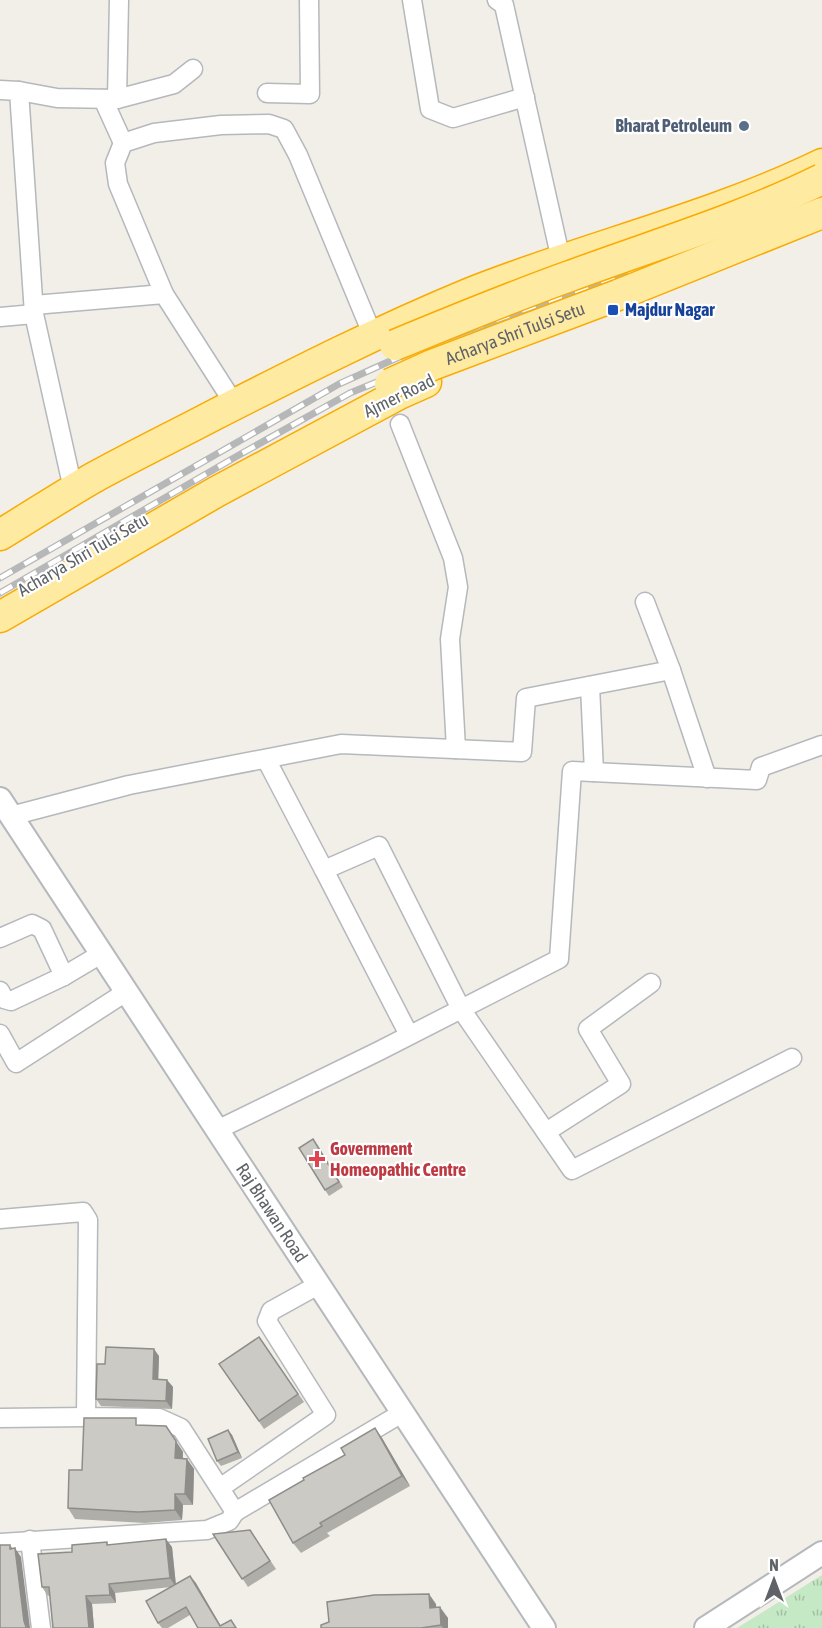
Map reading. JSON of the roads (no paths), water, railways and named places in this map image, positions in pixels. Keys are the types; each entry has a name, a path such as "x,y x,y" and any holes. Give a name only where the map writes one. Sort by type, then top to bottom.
{"highway":[{"path":"0,535 91,480 373,336 469,294 785,182 822,164"},
{"name":"Acharya Shri Tulsi Setu","path":"0,557 98,500 264,411 395,345 567,276 697,231 822,179"},
{"name":"Acharya Shri Tulsi Setu","path":"0,604 204,486 390,384 432,365 618,295 822,213"},
{"name":"Ajmer Road","path":"0,616 216,492 399,394 486,356 733,264 822,225"},
{"path":"591,250 609,312"}],"street":[{"path":"118,0 110,99 123,143 115,163 118,184 164,294 235,405"},
{"path":"267,93 310,94 309,0"},
{"path":"412,0 430,109 453,118 525,97"},
{"path":"497,0 504,5 561,260"},
{"path":"0,90 57,98 110,99 174,84 193,69"},
{"path":"19,91 34,309 71,480 76,490"},
{"path":"123,143 154,133 221,125 269,124 284,129 298,155 373,336"},
{"path":"0,317 34,309 164,294"},
{"path":"400,424 453,558 458,587 450,639 456,749"},
{"path":"645,602 707,778"},
{"path":"6,808 341,744 522,752 526,698 670,670"},
{"path":"590,686 594,772"},
{"path":"217,1130 559,959 572,771 756,780 761,767 822,745"},
{"path":"266,759 409,1035"},
{"name":"Raj Bhawan Road","path":"6,808 544,1628"},
{"path":"324,870 379,846 461,1009 572,1170 792,1058"},
{"path":"0,938 32,924 38,926 42,929 64,976"},
{"path":"0,991 4,999 11,1001 64,976 101,954"},
{"path":"546,1132 621,1084 588,1029 651,983"},
{"path":"0,1034 16,1063 126,992"},
{"path":"0,1219 83,1212 88,1220 86,1417"},
{"path":"220,1488 326,1415 267,1321 272,1311 318,1285"},
{"path":"0,1542 207,1530 230,1521 235,1512 402,1413"},
{"path":"0,1418 159,1418 181,1428 235,1512"},
{"path":"30,1539 41,1628"},
{"path":"706,1628 822,1553"}],"railway":[{"path":"0,578 339,384 419,348 658,261 822,192"},
{"path":"0,593 350,393 536,317 666,270 822,206"}],"place":[{"name":"Bharat Petroleum","path":"744,126"},
{"name":"Majdur Nagar","path":"613,310"},
{"name":"Government Homeopathic Centre","path":"317,1159"}]}
